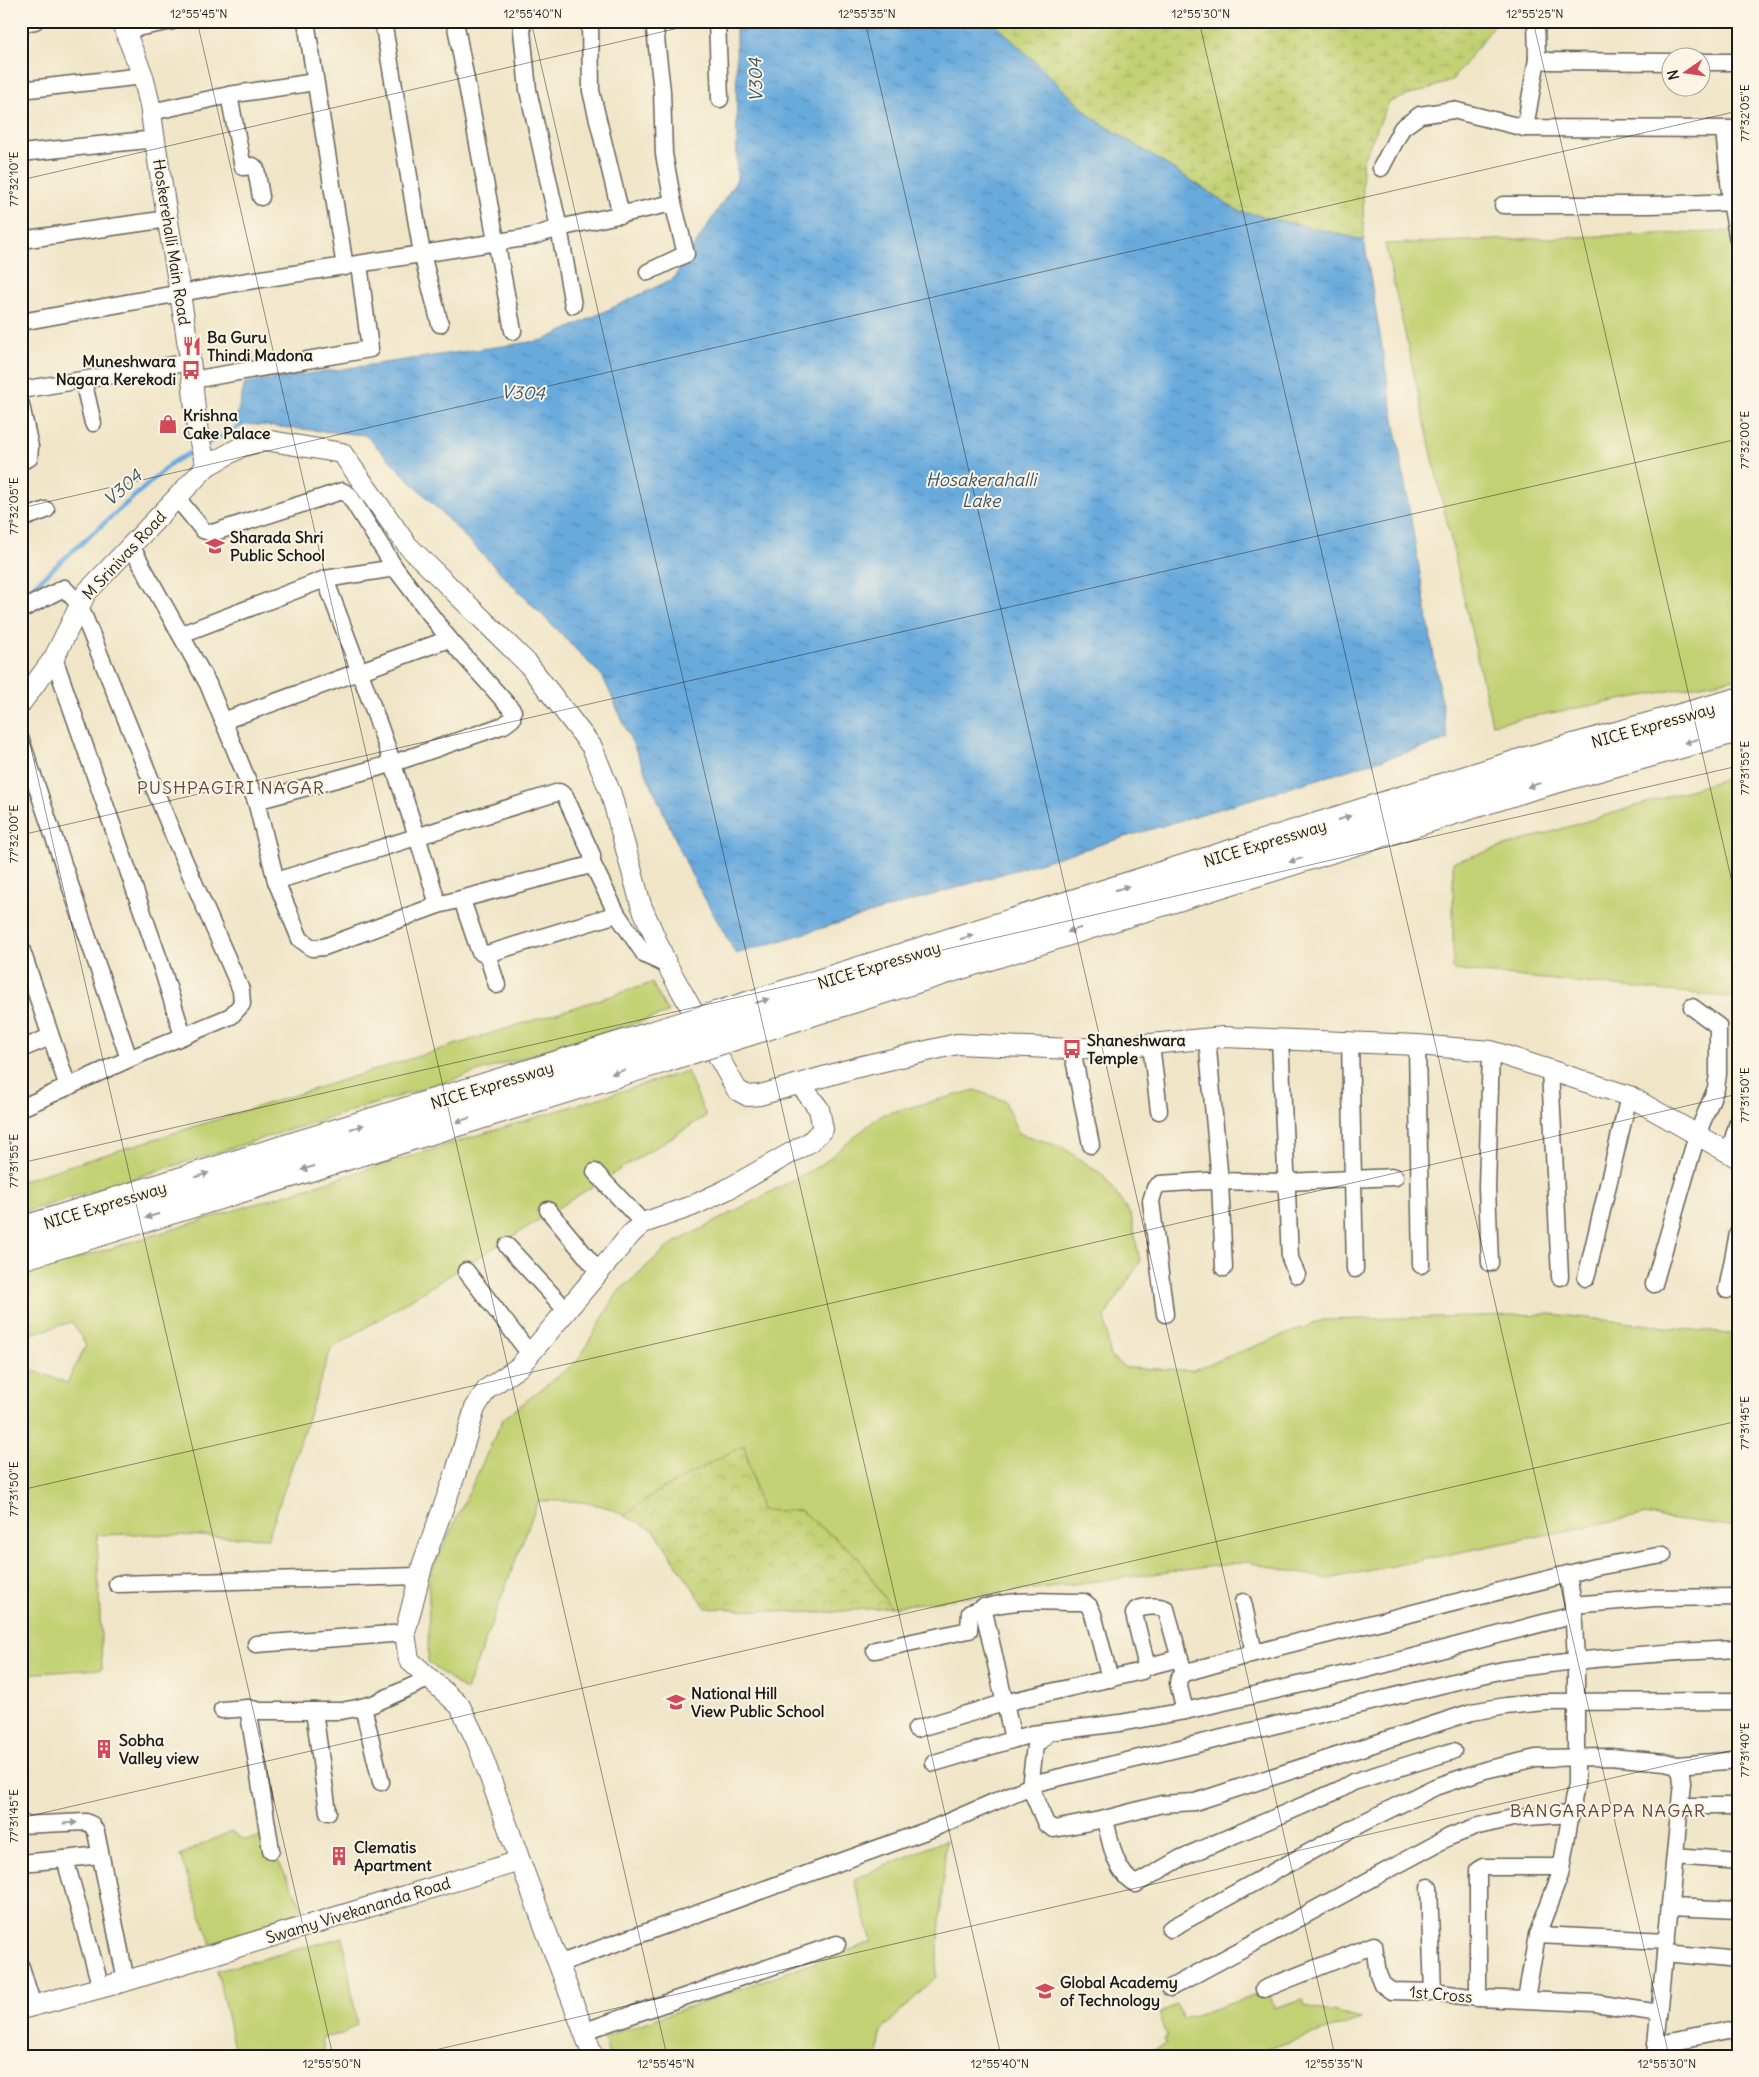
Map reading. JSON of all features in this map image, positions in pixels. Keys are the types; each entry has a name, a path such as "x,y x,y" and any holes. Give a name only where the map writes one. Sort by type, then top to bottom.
{"highway":[{"name":"NICE Expressway","path":"722,1027 1527,761 1738,702"},
{"name":"NICE Expressway","path":"21,1231 659,1046 1534,785 1738,728"},
{"name":"NICE Expressway","path":"21,1256 659,1046"}],"street":[{"path":"21,23 35,21"},
{"path":"124,26 172,21"},
{"path":"21,390 83,380 191,371 370,348 314,82 306,21"},
{"path":"383,21 422,254 440,324"},
{"path":"455,21 513,331"},
{"path":"521,21 528,90 559,228 573,305"},
{"path":"590,21 591,92 621,215"},
{"path":"648,272 686,254 673,203 664,154 662,91 654,21"},
{"path":"717,21 720,99"},
{"path":"1525,128 1537,58 1536,21"},
{"name":"Hoskerehalli Main Road","path":"124,26 142,76 151,112 191,371 195,420 205,459"},
{"path":"1537,58 1550,61 1662,62"},
{"path":"1712,62 1738,62"},
{"path":"21,90 142,76"},
{"path":"151,112 229,95 314,82"},
{"path":"229,95 243,166 253,166 256,169 261,197"},
{"path":"1381,168 1402,128 1420,116 1453,110 1525,128 1731,130 1738,240"},
{"path":"21,153 156,139"},
{"path":"1503,205 1735,202"},
{"path":"21,322 179,294 530,237 559,228 673,203"},
{"path":"21,240 168,219"},
{"path":"83,380 93,423"},
{"path":"21,405 30,447 29,458 21,461"},
{"name":"M Srinivas Road","path":"21,703 54,658 86,593 177,498 205,459 241,446 265,440 342,453 407,546 528,664 592,747 610,794 641,905 668,965 737,1090 748,1096 760,1095 858,1066 957,1044 1072,1049 1223,1037 1417,1044 1491,1051 1629,1096 1734,1156"},
{"path":"177,498 203,530 212,533 342,491 349,495 395,568 449,638 513,711 512,719 504,725 391,764 256,801"},
{"path":"21,518 46,510"},
{"path":"131,546 182,634 208,684 256,801 276,881 300,939 312,948 324,947 438,905 587,866 592,863"},
{"path":"182,634 325,579 395,568"},
{"path":"325,579 418,837 438,905"},
{"path":"21,610 64,588 79,604 175,839 240,990 242,1004 231,1016 129,1059 21,1108"},
{"path":"223,721 449,638"},
{"path":"54,658 161,965 183,1036"},
{"path":"21,740 129,1059"},
{"path":"276,881 559,792 565,796 592,855 592,863 617,914 645,955 668,965"},
{"path":"462,900 479,950 482,953 488,954 617,914"},
{"path":"21,948 68,1087"},
{"path":"488,954 497,986"},
{"path":"1654,1284 1697,1135 1716,1088 1720,1031 1714,1023 1692,1007"},
{"path":"21,1049 50,1037"},
{"path":"1207,1038 1220,1182 1224,1268"},
{"path":"1280,1039 1290,1258 1297,1275"},
{"path":"1350,1042 1355,1269"},
{"path":"1151,1044 1159,1111"},
{"path":"1417,1044 1421,1265"},
{"path":"1072,1049 1090,1145"},
{"path":"1490,1263 1487,1187 1491,1051"},
{"path":"1550,1070 1560,1277"},
{"path":"593,2056 478,1744 460,1706 409,1660 405,1633 420,1576 476,1408 487,1389 519,1367 631,1234 643,1223 692,1206 726,1190 810,1142 823,1129 818,1109 800,1084"},
{"path":"1586,1278 1629,1096"},
{"path":"1734,1156 1738,1122"},
{"path":"595,1172 643,1223"},
{"path":"1165,1314 1152,1195 1155,1188 1160,1184 1287,1182 1395,1177"},
{"path":"548,1210 599,1272"},
{"path":"1727,1290 1738,1233"},
{"path":"507,1246 566,1310"},
{"path":"466,1271 530,1354"},
{"path":"916,1729 1004,1703 1142,1671 1145,1667 1182,1666 1254,1653 1596,1567 1663,1555"},
{"path":"1526,1999 1537,1935 1561,1867 1576,1784 1576,1660 1573,1610 1568,1574"},
{"path":"117,1584 420,1576"},
{"path":"934,1763 1013,1739 1185,1711 1363,1670 1573,1610 1654,1598 1738,1597"},
{"path":"875,1650 969,1630 970,1613 983,1607 1003,1603 1084,1602 1090,1606 1093,1614 1110,1679"},
{"path":"1243,1602 1254,1653"},
{"path":"1145,1667 1134,1614 1136,1610 1142,1607 1160,1606 1166,1609 1182,1666 1178,1683 1185,1711"},
{"path":"983,1607 1013,1739"},
{"path":"256,1644 405,1633"},
{"path":"558,1964 934,1828 1040,1782 1503,1670 1576,1660 1738,1649"},
{"path":"222,1710 248,1708 260,1711 341,1711 363,1707 430,1678"},
{"path":"1049,1732 1035,1746 1030,1787 1046,1824 1054,1829 1105,1819 1162,1804 1195,1802 1472,1712 1552,1702 1738,1701"},
{"path":"363,1707 381,1782"},
{"path":"248,1708 272,1850"},
{"path":"314,1711 328,1812"},
{"path":"1105,1819 1114,1857 1128,1877 1136,1884 1182,1858 1339,1790 1353,1782 1453,1751"},
{"path":"1170,1929 1364,1822 1435,1787 1485,1770 1536,1758 1610,1757 1665,1762 1677,1765 1738,1760"},
{"path":"1677,1765 1681,1773 1682,1782 1655,2050 1738,2028"},
{"path":"1680,1806 1738,1806"},
{"path":"1170,1988 1450,1838 1478,1826 1513,1818 1571,1814"},
{"path":"21,1826 86,1822 92,1825 96,1832 126,1981"},
{"path":"21,1863 100,1855"},
{"path":"1675,1856 1738,1861"},
{"path":"65,1859 101,1988"},
{"name":"Swamy Vivekananda Road","path":"27,2008 126,1981 520,1861"},
{"path":"1478,1998 1478,1870 1483,1867 1561,1867"},
{"path":"1429,1887 1433,1992"},
{"path":"1670,1907 1738,1910"},
{"path":"89,1942 116,1934"},
{"path":"1537,1935 1666,1947 1738,1960"},
{"path":"585,2031 837,1944"},
{"name":"1st Cross","path":"1264,1989 1374,1945 1378,1974 1382,1984 1391,1991 1433,1992 1478,1998 1596,2003 1659,2013"},
{"path":"21,1967 27,2008"}],"green space":[{"path":"992,21 1498,21 1451,81 1389,102 1362,162 1364,240 1239,211 1093,118"},
{"path":"1738,231 1738,678 1492,724 1385,244"},
{"path":"1738,775 1738,998 1453,970 1453,862"},
{"path":"652,983 668,1013 21,1213 21,1181"},
{"path":"687,1071 706,1116 331,1349 268,1538 137,1534 97,1535 102,1669 21,1674 21,1365 67,1383 86,1345 72,1322 21,1337 21,1276"},
{"path":"975,1090 1005,1101 1018,1133 1062,1147 1103,1175 1131,1215 1140,1262 1105,1316 1110,1357 1126,1368 1193,1370 1323,1320 1552,1314 1738,1335 1738,1527 1643,1515 1328,1579 1247,1562 890,1607 857,1556 801,1511 761,1511 744,1446 655,1493 624,1516 604,1506 583,1502 538,1501 466,1691 428,1662 429,1577 503,1419 577,1361 618,1292 669,1246 821,1165 881,1115"},
{"path":"744,1445 761,1510 801,1511 857,1556 890,1607 821,1613 706,1608 654,1530 624,1516 655,1493"},
{"path":"231,1831 245,1840 265,1836 307,1916 211,1944 180,1855"},
{"path":"946,1840 936,1977 881,2031 878,2056 609,2056 604,2037 872,1942 854,1879"},
{"path":"343,1937 357,2024 342,2034 322,2038 325,2056 219,2056 235,2052 217,1971"},
{"path":"1269,1991 1274,2008 1303,1999 1305,2006 1362,2019 1245,2056 1136,2056 1166,2044 1164,2038 1167,2036 1159,2013 1176,2005 1183,2019"},
{"path":"1443,2048 1525,2056 1412,2056"}],"water":[{"name":"Hosakerahalli Lake","path":"736,21 992,21 1093,118 1239,211 1364,240 1448,740 736,954 691,874 603,677 365,435 235,423 245,383 544,340 673,279 737,180"}],"waterway":[{"name":"V304","path":"206,444 248,422"},
{"name":"V304","path":"21,597 173,462 197,449"}],"place":[{"name":"Ba Guru Thindi Madona","path":"192,346"},
{"name":"Muneshwara Nagara Kerekodi","path":"191,370"},
{"name":"Krishna Cake Palace","path":"168,424"},
{"name":"Sharada Shri Public School","path":"215,546"},
{"name":"Shaneshwara Temple","path":"1072,1049"},
{"name":"National Hill View Public School","path":"676,1702"},
{"name":"Sobha Valley view","path":"104,1749"},
{"name":"Clematis Apartment","path":"339,1856"},
{"name":"Global Academy of Technology","path":"1045,1991"}],"district":[{"name":"PUSHPAGIRI NAGAR","path":"231,788"},
{"name":"BANGARAPPA NAGAR","path":"1608,1811"}]}
